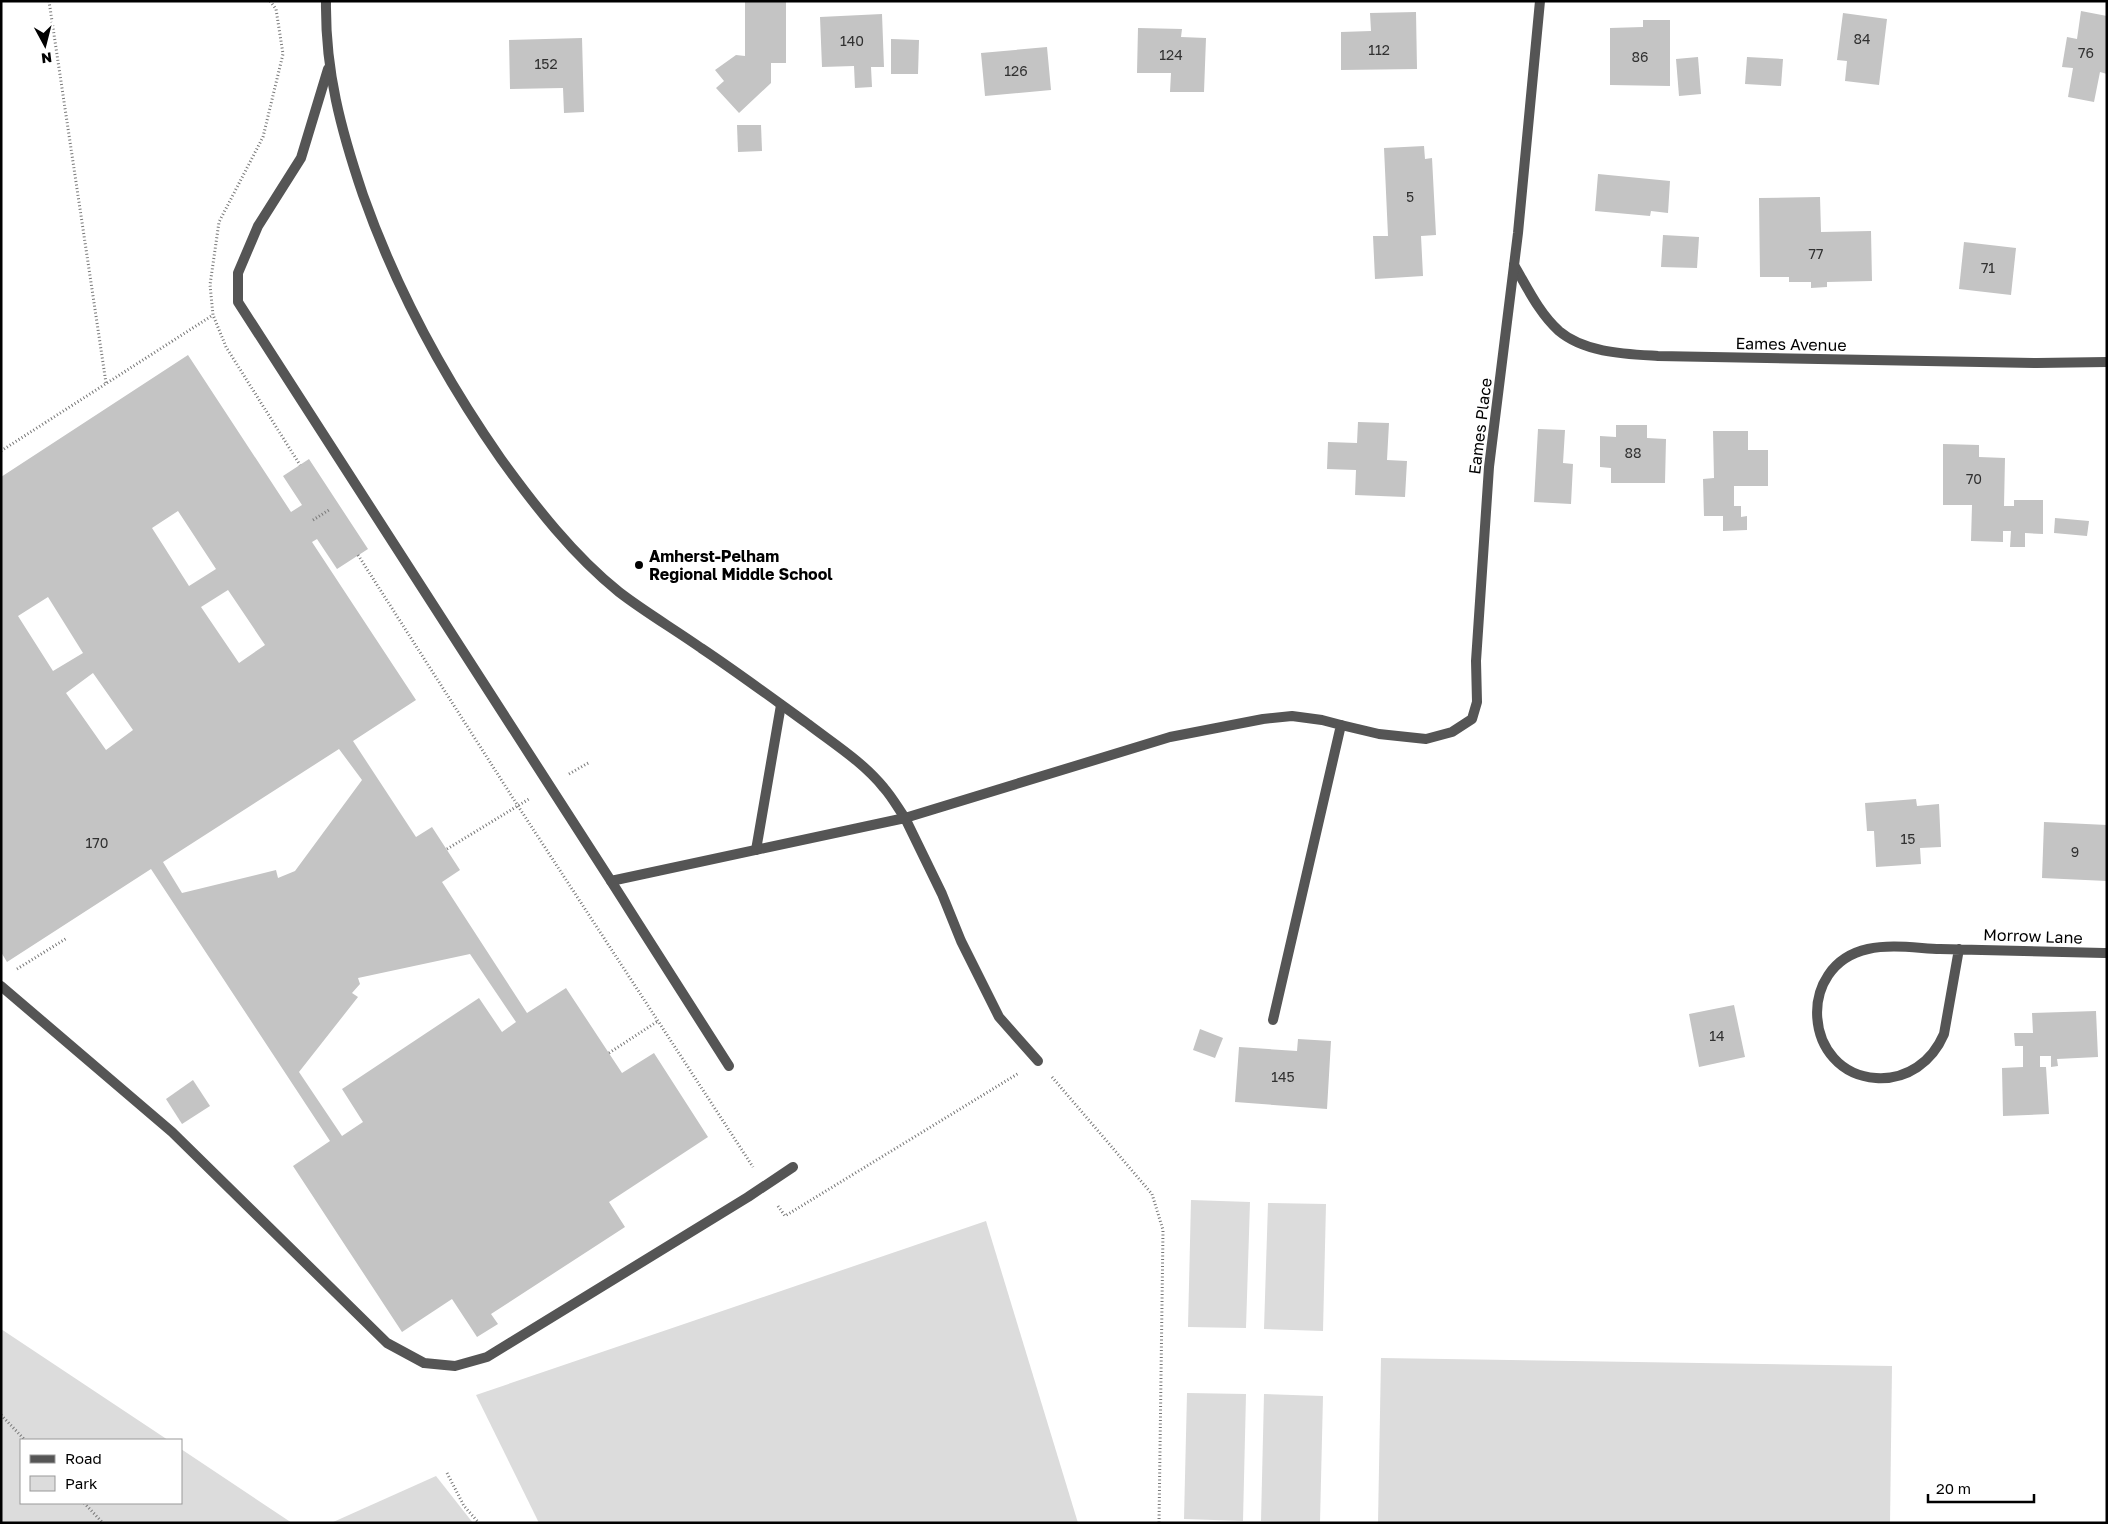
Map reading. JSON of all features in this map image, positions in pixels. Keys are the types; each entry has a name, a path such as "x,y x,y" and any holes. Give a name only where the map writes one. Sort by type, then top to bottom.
{"street":[{"path":"326,1 328,69 349,155 380,242 398,284 435,357 474,420 534,504 589,564 619,592 782,705 854,758 884,787 905,818 942,894 964,949 999,1017 1038,1061"},
{"name":"Eames Place","path":"610,881 905,818 1170,737 1263,719 1292,716 1322,720 1379,734 1426,739 1452,732 1472,719 1477,702 1476,662 1489,467 1514,265 1540,1"},
{"path":"328,69 301,158 258,226 238,273 238,302 729,1066"},
{"name":"Eames Avenue","path":"1514,265 1537,305 1560,331 1581,344 1624,354 1827,359 2107,362"},
{"path":"756,850 782,705"},
{"path":"1272,1020 1341,725"},
{"name":"Morrow Lane","path":"1959,949 1944,1034 1939,1046 1922,1065 1900,1076 1875,1078 1862,1076 1850,1070 1830,1053 1818,1029 1817,1003 1825,979 1843,960 1855,953 1881,948 1959,949 2107,953"},
{"path":"1,986 172,1132 387,1343 424,1363 455,1366 487,1357 740,1202 793,1167"}],"path":[{"path":"49,1 106,384"},
{"path":"1,451 213,315"},
{"path":"313,520 329,510"},
{"path":"447,849 590,762"},
{"path":"9,974 67,938"},
{"path":"609,1053 658,1022"},
{"path":"1038,1061 1152,1194 1164,1230 1159,1523"},
{"path":"1,1415 24,1439"},
{"path":"447,1473 464,1506 479,1523"},
{"path":"85,1504 103,1523"}],"green space":[{"path":"1191,1200 1250,1202 1246,1328 1188,1327"},
{"path":"1268,1203 1326,1204 1323,1331 1264,1329"},
{"path":"986,1221 1078,1523 539,1523 476,1395"},
{"path":"1,1329 166,1439 20,1439 20,1504 182,1504 182,1450 292,1523 1,1523"},
{"path":"1381,1358 1892,1366 1890,1523 1378,1523"},
{"path":"1187,1393 1246,1394 1243,1521 1184,1519"},
{"path":"1264,1394 1323,1396 1320,1522 1261,1521"},
{"path":"436,1476 473,1523 331,1523"}],"building":[{"path":"745,1 786,1 786,63 771,63 771,83 739,113 716,88 724,81 715,70 736,55 745,56"},
{"path":"2081,11 2107,16 2107,74 2100,72 2094,102 2068,97 2073,68 2062,67 2067,37 2077,39"},
{"path":"1416,12 1417,69 1341,70 1341,32 1371,31 1370,13"},
{"path":"1843,13 1887,19 1879,85 1845,81 1847,61 1837,60"},
{"path":"882,14 884,67 871,67 872,87 855,88 854,66 822,67 820,17"},
{"path":"1643,20 1670,20 1670,86 1610,85 1610,28 1643,27"},
{"path":"1138,28 1182,29 1181,37 1206,38 1204,92 1170,92 1171,73 1137,73"},
{"path":"582,38 584,112 564,113 563,88 510,89 509,40"},
{"path":"891,39 919,40 918,74 891,74"},
{"path":"1047,47 1051,90 985,96 981,53"},
{"path":"1698,57 1701,94 1679,96 1676,59"},
{"path":"1747,57 1783,59 1781,86 1745,84"},
{"path":"737,125 761,125 762,151 738,152"},
{"path":"1424,146 1425,159 1432,158 1436,235 1421,236 1423,276 1375,279 1373,236 1388,236 1384,148"},
{"path":"1598,174 1670,181 1668,213 1651,211 1650,216 1595,211"},
{"path":"1820,197 1821,232 1871,231 1872,281 1827,282 1827,287 1811,288 1811,282 1789,282 1789,277 1760,277 1759,198"},
{"path":"1663,235 1699,237 1697,268 1661,267"},
{"path":"1964,242 2016,248 2011,295 1959,289"},
{"path":"188,355 291,512 302,505 283,476 309,459 368,549 337,569 317,539 312,542 416,700 353,741 416,837 432,827 460,870 442,882 527,1013 566,988 622,1073 654,1053 708,1137 609,1202 625,1227 491,1314 498,1324 477,1337 452,1299 402,1332 293,1166 330,1141 151,869 7,962 1,952 1,477","holes":["178,511 216,569 189,586 152,528","228,590 265,645 239,663 201,607","48,597 83,653 53,671 18,616","93,673 133,730 106,750 66,693","339,749 362,780 295,871 278,878 276,870 182,893 163,862","470,954 516,1022 502,1032 479,998 342,1089 363,1122 342,1136 299,1072 358,997 352,993 360,984 358,978"]},
{"path":"1358,422 1389,423 1387,460 1407,461 1405,497 1355,495 1356,470 1327,469 1328,442 1357,443"},
{"path":"1616,425 1647,425 1647,438 1666,439 1665,483 1611,483 1611,468 1600,467 1600,436 1616,437"},
{"path":"1538,429 1565,430 1563,463 1573,464 1571,504 1534,502"},
{"path":"1713,431 1748,431 1748,450 1768,450 1768,486 1734,486 1734,506 1741,506 1741,517 1747,516 1747,530 1723,531 1723,516 1704,516 1703,479 1714,478"},
{"path":"1943,444 1979,445 1979,457 2005,458 2004,506 2014,506 2014,500 2043,500 2043,534 2025,533 2025,547 2010,547 2011,531 2003,531 2003,542 1971,541 1972,505 1943,505"},
{"path":"2055,518 2089,521 2087,536 2054,533"},
{"path":"1916,799 1917,806 1939,804 1941,847 1920,848 1921,864 1876,867 1874,831 1867,831 1865,803"},
{"path":"2044,822 2107,825 2107,881 2042,878"},
{"path":"1734,1005 1745,1057 1699,1067 1689,1014"},
{"path":"2096,1011 2098,1057 2057,1059 2058,1066 2051,1067 2051,1056 2040,1056 2040,1067 2046,1067 2049,1114 2003,1116 2002,1068 2023,1067 2023,1046 2015,1046 2014,1033 2033,1033 2032,1013"},
{"path":"1200,1029 1223,1038 1215,1058 1193,1050"},
{"path":"1298,1039 1331,1041 1327,1109 1235,1102 1239,1047 1297,1051"},
{"path":"193,1080 210,1106 182,1124 166,1099"}],"place":[{"name":"Amherst-Pelham Regional Middle School","path":"639,565"}]}
